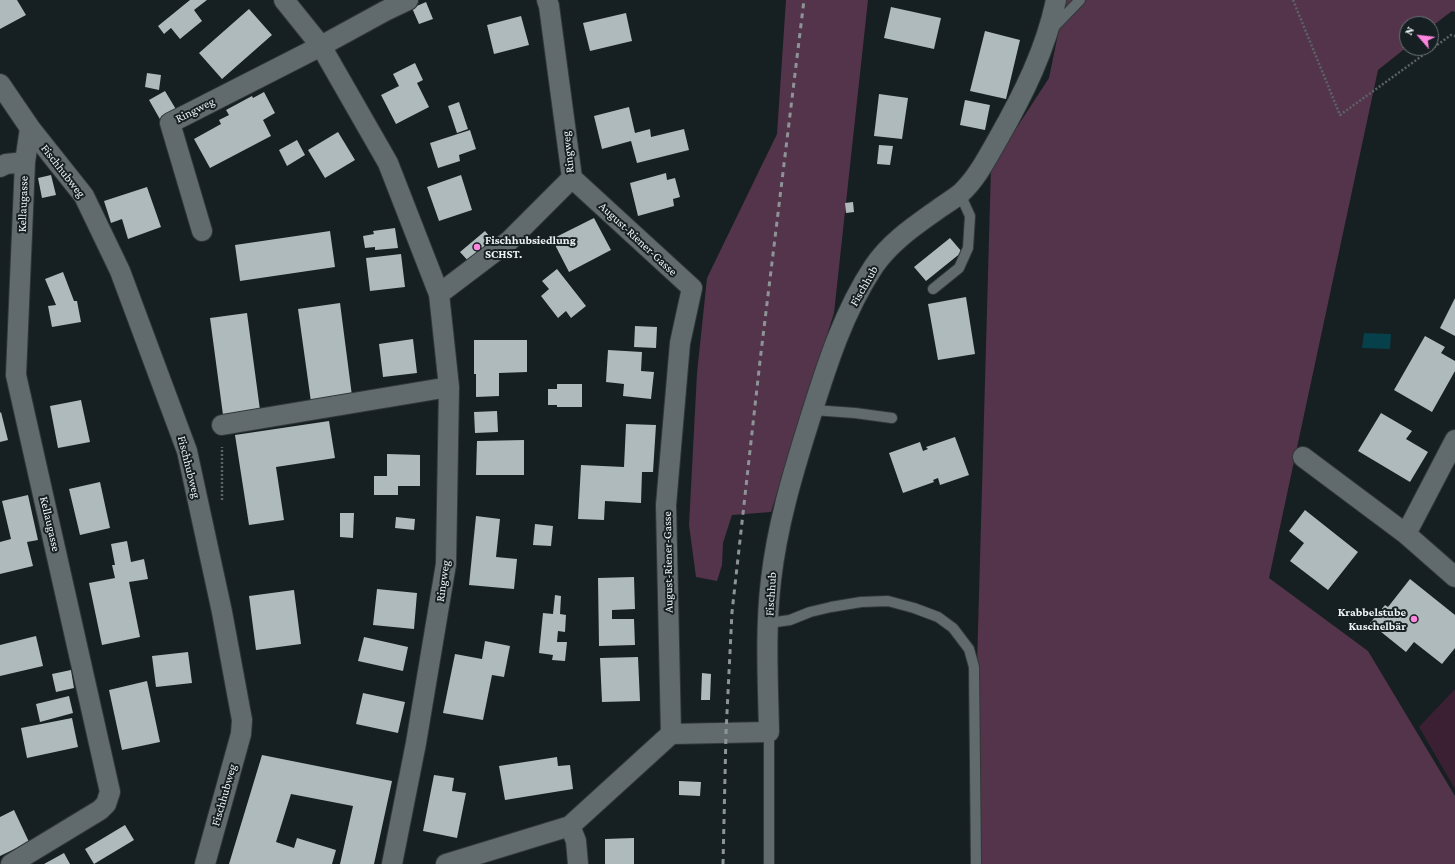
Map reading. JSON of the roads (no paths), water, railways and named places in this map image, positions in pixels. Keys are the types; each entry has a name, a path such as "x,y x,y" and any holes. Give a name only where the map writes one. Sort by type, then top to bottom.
{"street":[{"name":"Ringweg","path":"284,0 321,46 388,163 439,294 449,387 446,564 416,743 392,864"},
{"name":"Ringweg","path":"202,231 170,123 408,0"},
{"name":"Fischhub","path":"769,732 769,623 771,581 777,542 789,486 835,343 854,301 874,266 897,239 960,194 971,182 985,161 1013,111 1039,57 1052,20 1056,0"},
{"name":"Ringweg","path":"439,294 509,241 572,178 551,2"},
{"name":"Fischhubweg","path":"0,84 30,128 84,196 120,270 187,451 222,612 242,720 242,734 204,864"},
{"name":"Kellaugasse","path":"11,864 100,810 106,804 110,792 16,375 25,162 30,128"},
{"name":"Fischhubweg","path":"0,167 6,164 25,162"},
{"name":"August-Riener-Gasse","path":"572,178 692,288 680,343 666,505 671,734"},
{"path":"222,425 449,387"},
{"path":"1406,534 1455,440"},
{"path":"1304,457 1406,534 1455,577"},
{"path":"446,864 570,826 671,734 769,732"},
{"path":"570,826 576,841 578,864"}],"lane":[{"path":"1047,35 1080,0"},
{"path":"933,289 959,268 968,248 970,216 960,194"},
{"path":"813,410 855,413 892,418"},
{"name":"Fischhub","path":"769,623 790,620 810,612 831,607 861,602 888,601 914,608 938,617 953,628 969,649 974,668 976,864"},
{"name":"Fischhub","path":"769,732 770,864"}],"water":[{"path":"1364,333 1391,334 1390,349 1362,348"}],"railway":[{"path":"723,864 726,733 732,612 760,361 804,0"}],"place":[{"name":"Fischhubsiedlung SCHST.","path":"477,247"},
{"name":"Krabbelstube Kuschelbär","path":"1414,619"}]}
